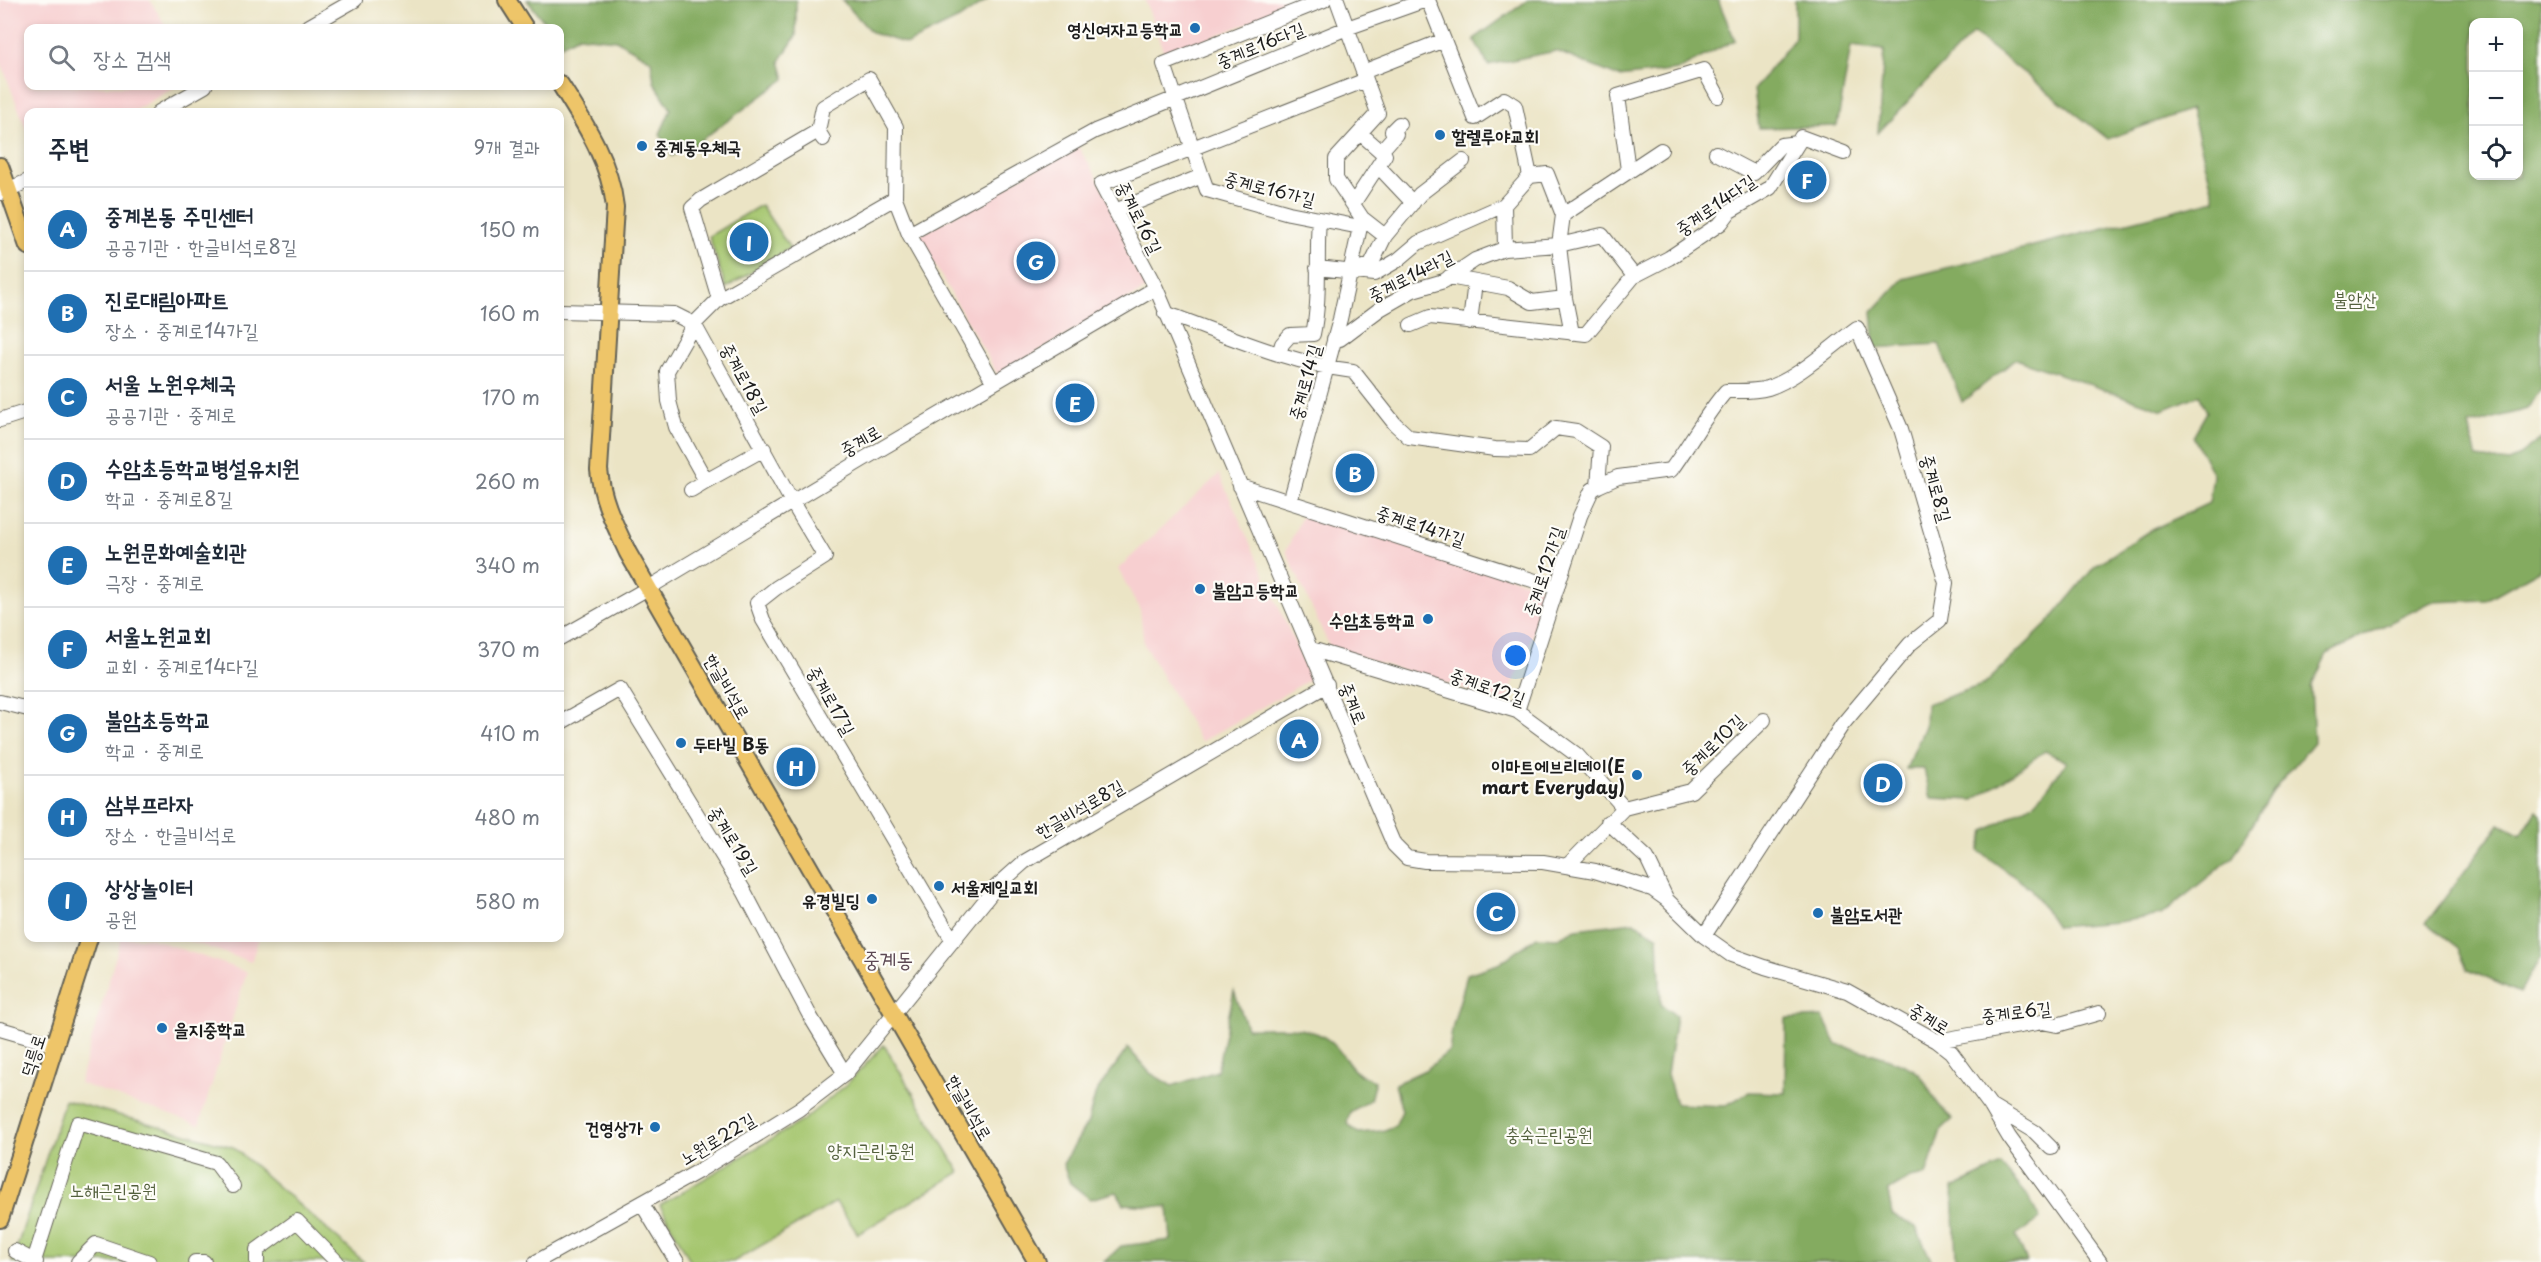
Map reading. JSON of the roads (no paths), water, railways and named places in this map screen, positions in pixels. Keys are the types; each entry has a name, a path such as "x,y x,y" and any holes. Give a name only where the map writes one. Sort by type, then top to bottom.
{"main road":[{"path":"507,0 522,24"},
{"name":"한글비석로","path":"564,90 598,148 613,191 615,207 600,444 600,480 610,516 628,553 650,587 1037,1262"},
{"path":"0,166 4,192 24,237"},
{"name":"덕릉로","path":"0,1219 88,942"}],"street":[{"path":"313,24 355,0"},
{"path":"1202,176 1164,64 1324,0"},
{"path":"1336,0 1378,114 1336,159 1336,179 1353,204 1361,223 1385,236"},
{"path":"1427,0 1475,118 1504,99 1515,106 1530,176"},
{"name":"중계로16다길","path":"909,234 1095,130 1347,28 1427,0"},
{"name":"중계로16길","path":"1156,288 1101,184 1365,76 1444,40"},
{"path":"1628,170 1618,96 1704,70 1719,96"},
{"path":"719,299 692,208 701,200 820,135 823,107 869,79 896,127 895,198 909,234 994,383"},
{"path":"166,108 198,90"},
{"path":"1381,151 1396,134 1392,131 1399,124"},
{"path":"1353,204 1385,155 1360,133"},
{"path":"1798,143 1801,138 1844,153"},
{"name":"중계로14다길","path":"1716,153 1754,173 1781,145 1798,143"},
{"name":"중계로14다길","path":"1572,333 1586,334 1634,276 1669,258 1721,223 1730,211 1770,188 1798,143"},
{"path":"1563,214 1661,150"},
{"path":"1350,270 1371,265 1385,236 1413,203 1442,176 1463,161"},
{"path":"1378,166 1413,203"},
{"path":"1317,268 1374,274 1398,260 1418,243 1504,205 1530,176 1547,174 1563,214 1559,245 1565,298 1572,333 1430,317 1411,326"},
{"name":"중계로16가길","path":"1115,211 1202,176 1207,190 1288,213 1361,223"},
{"path":"4,192 24,183"},
{"path":"706,481 676,428 668,391 667,372 694,324 719,299 895,198"},
{"path":"1504,205 1505,248"},
{"path":"1279,354 1282,344 1290,335 1313,334 1317,313 1319,219"},
{"name":"중계로14길","path":"1290,502 1334,339 1361,223"},
{"name":"중계로14라길","path":"1334,339 1340,339 1380,309 1413,290 1449,277 1475,260 1505,248 1559,245 1602,235 1634,276"},
{"path":"1449,277 1508,288 1532,302 1565,298"},
{"path":"1470,322 1475,282"},
{"name":"중계로","path":"564,636 1156,288 1385,825 1398,850 1407,858 1425,861 1543,862 1609,875 1652,889 1666,899 1704,936 1731,955 1847,991 1937,1041 1951,1052 1990,1105 2009,1137 2100,1262"},
{"path":"564,311 674,314 694,324"},
{"path":"1166,314 1279,354 1326,368 1353,371 1395,424 1409,437 1495,449 1529,450 1556,428 1576,431 1601,447 1598,486"},
{"name":"중계로18길","path":"694,324 792,502"},
{"name":"중계로8길","path":"1598,486 1618,477 1671,470 1692,441 1712,406 1726,391 1750,392 1790,378 1857,328 1901,429 1946,583 1940,620 1910,644 1842,725 1704,936"},
{"path":"0,420 24,412"},
{"path":"691,490 764,449"},
{"name":"중계로14가길","path":"1240,486 1557,588"},
{"name":"중계로12가길","path":"1517,711 1582,510 1592,490 1598,486"},
{"name":"중계로17길","path":"792,502 825,557 757,603 763,620 953,941"},
{"name":"중계로12길","path":"1311,649 1517,711 1577,755 1624,808"},
{"name":"한글비석로8길","path":"894,1015 996,887 1024,861 1327,686"},
{"name":"중계로19길","path":"564,721 620,689 744,891 810,1016 845,1074"},
{"path":"0,702 24,709"},
{"name":"중계로10길","path":"1567,866 1624,808 1691,791 1764,720"},
{"name":"중계로","path":"1608,822 1647,858 1666,899"},
{"name":"중계로6길","path":"1937,1041 2042,1022 2057,1025 2099,1013"},
{"name":"노원로22길","path":"536,1262 642,1203 790,1114 845,1074 894,1015"},
{"path":"0,1029 56,1045"},
{"path":"1990,1105 2035,1132 2051,1148"},
{"path":"15,1251 35,1262 78,1124 216,1163 233,1186"},
{"path":"642,1203 677,1262"},
{"path":"257,1262 256,1250 297,1221 337,1262"},
{"path":"78,1262 96,1244 149,1262"}],"place":[{"name":"영신여자고등학교","path":"1195,28"},
{"name":"할렐루야교회","path":"1440,135"},
{"name":"중계동우체국","path":"642,146"},
{"name":"서울노원교회","path":"1807,180"},
{"name":"상상놀이터","path":"749,242"},
{"name":"불암초등학교","path":"1036,261"},
{"name":"노원문화예술회관","path":"1075,403"},
{"name":"진로대림아파트","path":"1355,473"},
{"name":"불암고등학교","path":"1200,589"},
{"name":"수암초등학교","path":"1428,619"},
{"name":"중계본동 주민센터","path":"1299,739"},
{"name":"두타빌 B동","path":"681,743"},
{"name":"삼부프라자","path":"796,767"},
{"name":"이마트에브리데이(E mart Everyday)","path":"1637,775"},
{"name":"수암초등학교병설유치원","path":"1883,783"},
{"name":"서울제일교회","path":"939,886"},
{"name":"유경빌딩","path":"872,899"},
{"name":"서울 노원우체국","path":"1496,912"},
{"name":"불암도서관","path":"1818,913"},
{"name":"을지중학교","path":"162,1028"},
{"name":"건영상가","path":"655,1127"}],"district":[{"name":"중계동","path":"888,958"}],"park label":[{"name":"불암산","path":"2355,298"},
{"name":"충숙근린공원","path":"1549,1133"},
{"name":"양지근린공원","path":"871,1149"},
{"name":"노해근린공원","path":"113,1189"}]}
